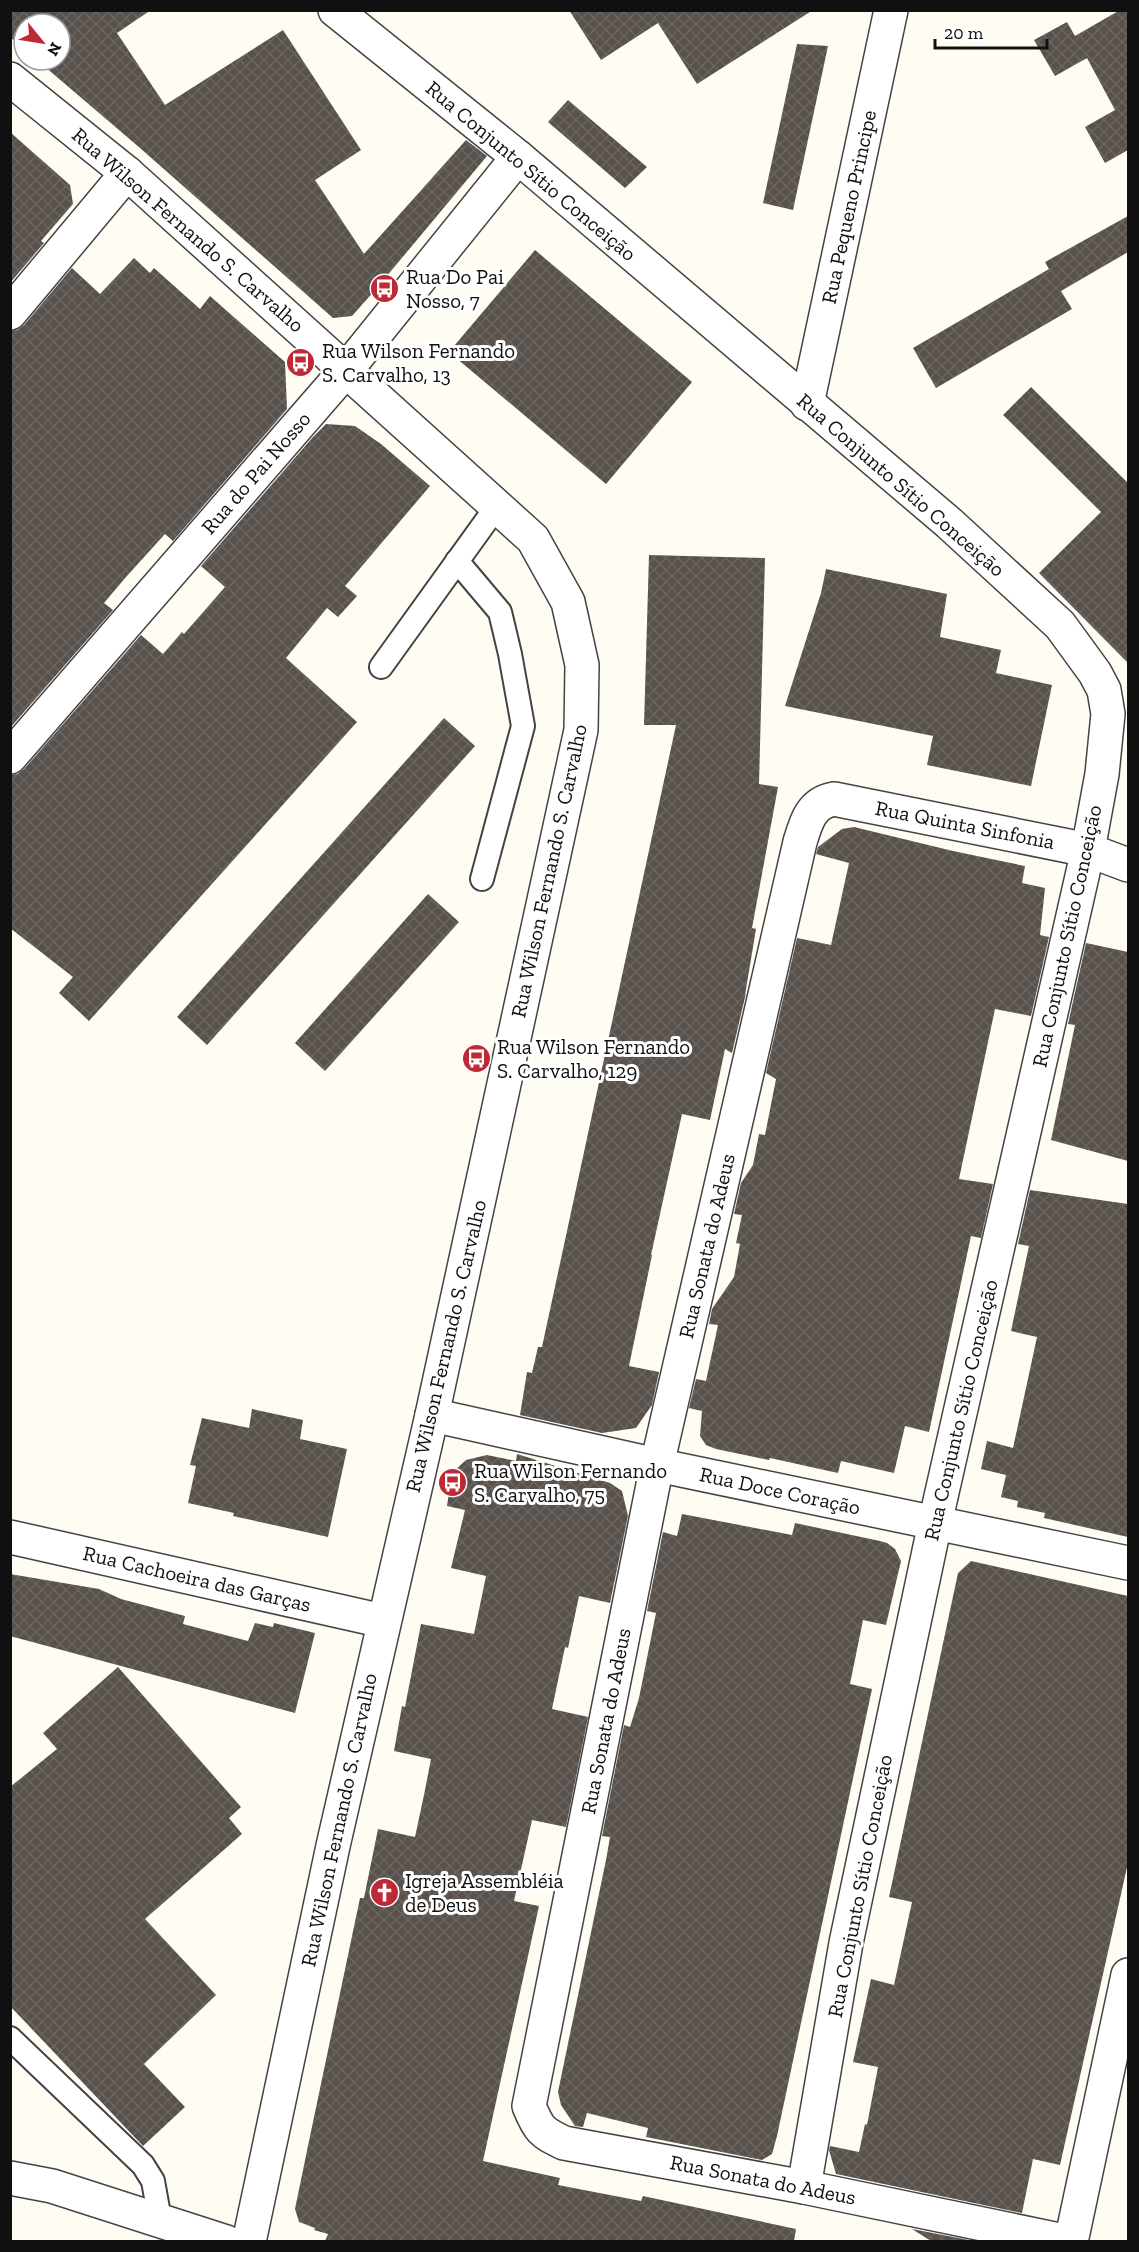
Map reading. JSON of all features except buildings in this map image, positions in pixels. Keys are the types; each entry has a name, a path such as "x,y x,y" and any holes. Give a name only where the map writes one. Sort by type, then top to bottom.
{"street":[{"name":"Rua Conjunto Sítio Conceição","path":"335,10 518,157 949,523 1060,625 1095,673 1104,690 1108,714 1102,774 1088,850 935,1523 846,1943 804,2187"},
{"name":"Rua Pequeno Principe","path":"807,404 891,10"},
{"name":"Rua Wilson Fernando S. Carvalho","path":"10,79 127,173 533,539 568,602 582,665 581,730 432,1415 333,1846 249,2241"},
{"name":"Rua do Pai Nosso","path":"10,757 346,369 518,157"},
{"path":"10,313 127,173"},
{"name":"Rua Quinta Sinfonia","path":"834,799 1088,850 1128,865"},
{"name":"Rua Sonata do Adeus","path":"834,799 825,800 816,806 807,819 800,842 657,1465 529,2106 537,2127 564,2143 804,2187 1070,2241"},
{"name":"Rua Doce Coração","path":"432,1415 657,1465 1128,1563"},
{"name":"Rua Cachoeira das Garças","path":"10,1537 383,1621"},
{"path":"1070,2241 1128,1975"},
{"path":"10,2178 52,2186 226,2241"}],"lane":[{"path":"381,667 497,506"},
{"path":"457,561 500,612 523,726 482,879"},
{"path":"10,2038 142,2165 153,2181 160,2220"}],"place":[{"name":"Rua Do Pai Nosso, 7","path":"385,289"},
{"name":"Rua Wilson Fernando S. Carvalho, 13","path":"301,363"},
{"name":"Rua Wilson Fernando S. Carvalho, 129","path":"476,1059"},
{"name":"Rua Wilson Fernando S. Carvalho, 75","path":"453,1483"},
{"name":"Igreja Assembléia de Deus","path":"384,1893"}]}
